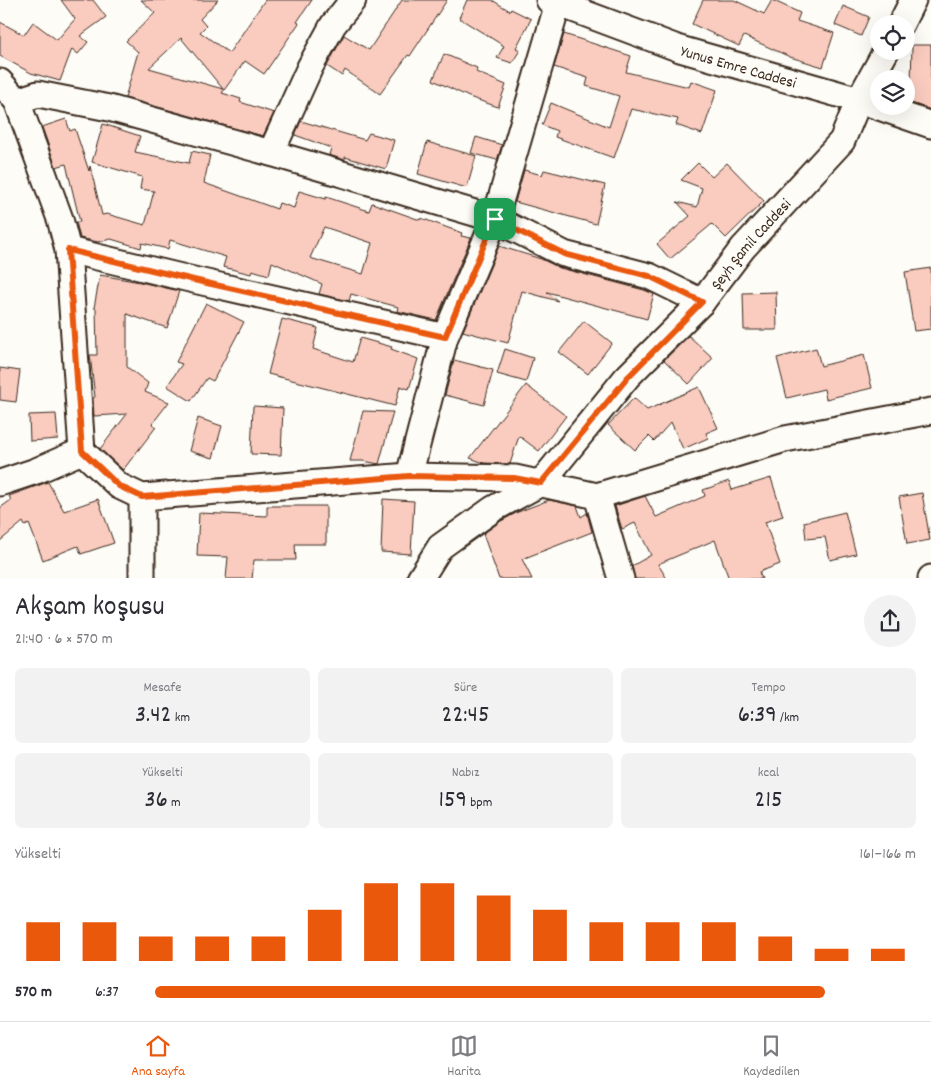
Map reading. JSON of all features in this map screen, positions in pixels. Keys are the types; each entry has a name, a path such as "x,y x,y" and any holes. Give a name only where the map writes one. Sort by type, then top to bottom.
{"street":[{"path":"271,153 310,67 333,25 353,0"},
{"path":"906,15 913,0"},
{"path":"409,476 445,337 495,219 555,1"},
{"name":"Yunus Emre Caddesi","path":"555,1 680,49 859,100 931,125"},
{"name":"Şeyh Şamil Caddesi","path":"424,576 440,547 493,509 541,483 628,377 702,302 743,248 842,141 859,100 881,60"},
{"path":"0,82 17,101 60,219 68,250 82,451 119,486 142,497 409,476 514,478 597,496 784,439 931,411"},
{"path":"17,101 38,94 109,108 271,153 495,219 564,254 649,276 702,302"},
{"path":"68,250 445,337"},
{"path":"0,483 36,471 82,451"},
{"path":"597,496 621,578"},
{"path":"142,497 142,578"}],"building":[{"path":"61,0 93,0 106,17 80,36 88,42 78,54 72,49 60,81 31,73 0,56 0,22 24,35 33,22 57,40 75,19"},
{"path":"141,0 218,0 200,19 206,26 200,32 229,53 265,0 312,0 297,22 299,23 264,74 245,61 222,93 241,99 240,102 274,113 263,136 125,98 138,52 126,41 155,13","holes":["181,38 223,89 149,68"]},
{"path":"402,0 447,0 410,56 408,55 380,94 345,70 342,76 327,66 344,35 369,50"},
{"path":"467,0 492,0 510,11 511,9 531,19 516,48 520,50 512,63 497,58 504,46 459,18"},
{"path":"703,0 734,0 764,14 772,0 800,13 797,21 834,33 823,67 790,57 744,36 739,46 692,24"},
{"path":"843,6 869,17 861,36 835,25"},
{"path":"564,34 631,56 626,72 689,87 691,81 717,90 702,134 676,125 678,119 631,109 614,158 555,137 557,131 542,125 551,103 609,127 619,96 586,86 588,78 554,67"},
{"path":"915,45 931,45 931,110 915,104 915,70 911,70 912,60 915,60"},
{"path":"444,54 477,68 476,72 506,85 498,107 469,97 433,80"},
{"path":"66,119 70,131 75,129 89,171 90,166 102,215 107,214 145,225 154,191 140,189 142,177 92,162 103,124 140,136 135,152 189,163 192,151 210,155 204,183 277,209 279,203 294,208 299,191 326,199 326,197 369,211 372,203 420,220 421,218 462,233 461,236 471,238 436,320 397,311 398,307 351,294 349,301 319,294 322,284 272,262 269,275 252,270 251,274 223,267 226,257 170,240 168,249 142,243 141,248 111,239 98,242 80,238 76,222 80,222 66,164 56,167 42,127","holes":["324,227 372,243 363,274 310,258"]},
{"path":"301,121 365,140 369,133 394,140 386,169 345,157 345,160 329,155 331,148 295,135"},
{"path":"476,137 502,145 497,160 471,153"},
{"path":"427,142 476,156 467,188 418,174"},
{"path":"698,163 712,177 727,163 764,201 726,238 712,224 670,259 657,244 690,216 677,202 697,207 702,188 681,180"},
{"path":"524,170 542,175 544,170 605,185 596,224 515,202"},
{"path":"499,246 541,259 560,268 654,294 647,319 547,292 558,301 522,291 508,343 463,331"},
{"path":"931,268 931,329 914,331 905,272"},
{"path":"100,275 179,291 167,328 127,314 127,367 148,383 145,392 169,402 152,424 156,427 123,470 100,449 127,414 94,416 93,398 95,397 90,355 97,355 96,308 94,308"},
{"path":"776,292 777,330 744,330 743,293"},
{"path":"206,303 244,322 213,381 207,378 191,401 167,386 182,364 176,362"},
{"path":"282,319 318,328 313,349 353,362 360,338 392,347 391,349 418,359 409,389 400,386 395,406 268,374"},
{"path":"584,321 612,343 588,374 559,352"},
{"path":"689,336 713,358 689,384 664,360"},
{"path":"816,348 821,366 864,355 872,388 826,399 824,389 787,398 777,358"},
{"path":"505,349 533,358 526,382 497,374"},
{"path":"454,360 493,370 484,405 445,395"},
{"path":"0,368 20,371 16,402 0,400"},
{"path":"526,385 566,416 539,451 519,436 510,464 484,463 470,458"},
{"path":"699,387 718,428 706,433 708,438 683,449 671,422 654,441 649,436 635,450 608,425 634,398 647,410"},
{"path":"253,406 283,408 281,455 251,454"},
{"path":"363,411 393,412 379,464 350,461"},
{"path":"56,414 58,439 30,441 29,415"},
{"path":"198,418 222,426 213,458 189,451"},
{"path":"771,478 783,516 765,522 780,564 759,572 762,578 729,578 715,540 658,564 666,578 635,578 632,566 651,555 635,523 622,529 615,506 645,496 656,517 705,496 703,490 729,481 732,490"},
{"path":"48,482 64,511 98,499 114,543 81,554 78,546 43,560 29,524 25,526 23,522 0,541 0,508 11,500 9,496"},
{"path":"922,493 930,540 907,544 899,497"},
{"path":"383,499 414,501 411,554 381,552"},
{"path":"549,500 577,506 581,517 587,513 592,532 522,559 532,578 499,578 483,534 518,512"},
{"path":"267,506 326,506 326,544 295,544 296,560 254,560 252,578 226,578 228,557 197,556 199,513 267,516"},
{"path":"845,512 856,554 830,560 825,537 806,539 804,522"}],"route":[{"path":"495,219 564,254 649,276 702,302 628,377 541,483 514,478 409,476 142,497 119,486 82,451 68,250 445,337 495,219"}]}
